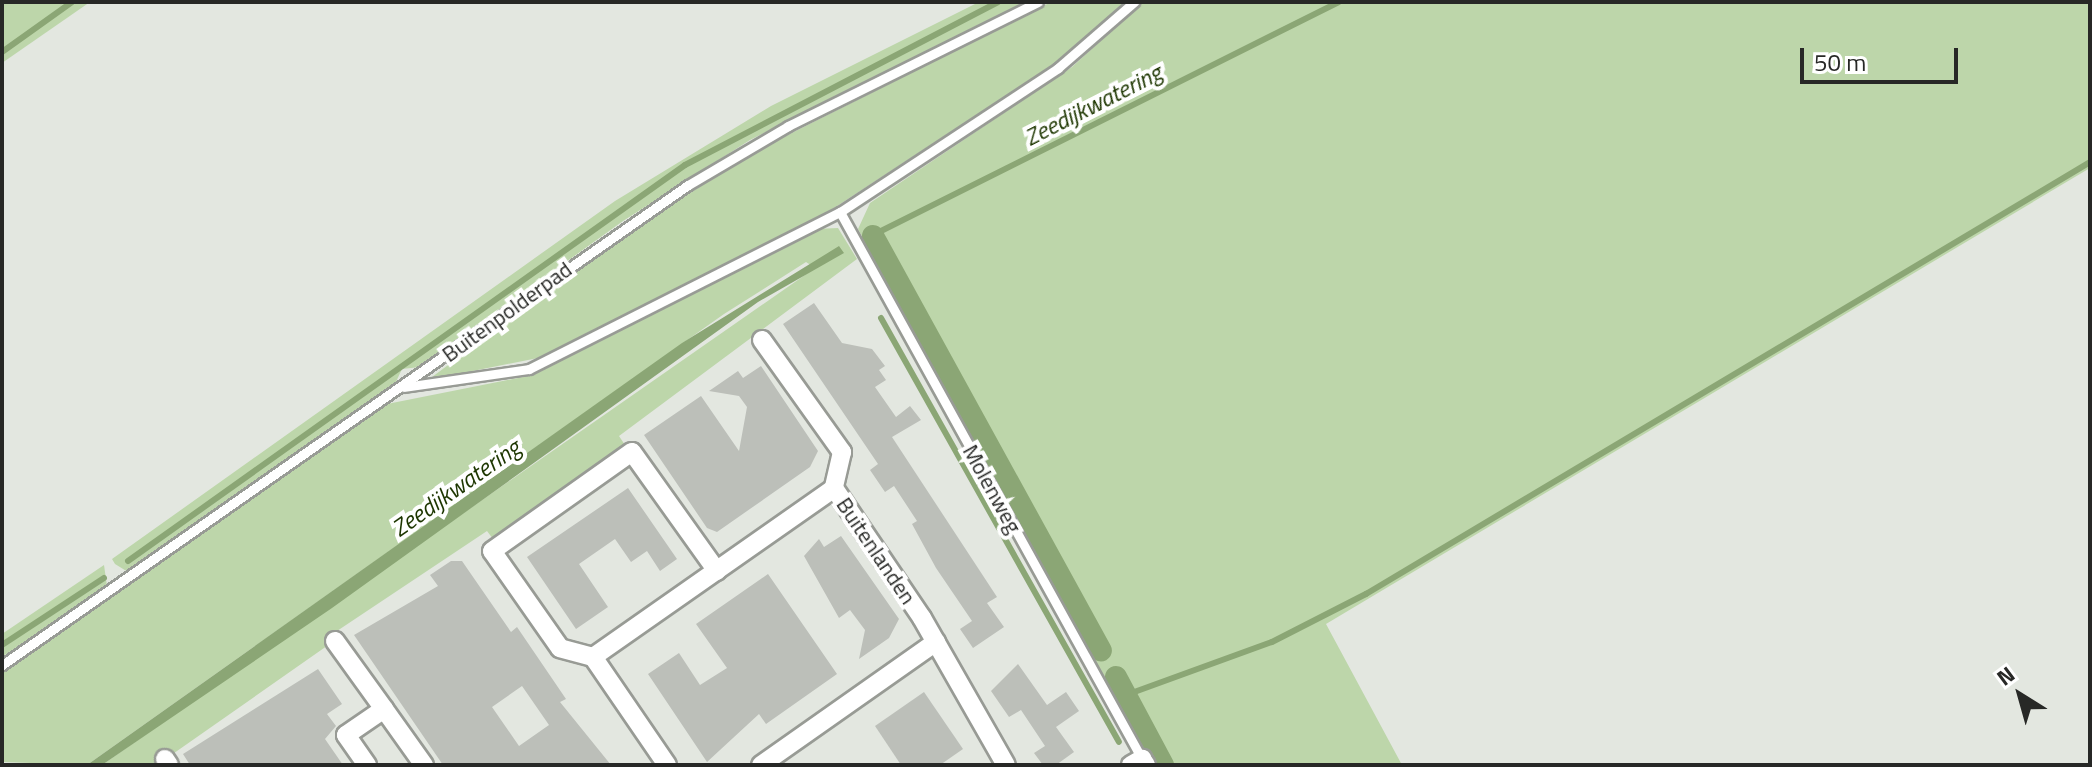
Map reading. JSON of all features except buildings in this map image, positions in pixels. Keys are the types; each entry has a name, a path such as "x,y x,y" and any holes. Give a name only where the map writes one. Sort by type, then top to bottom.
{"street":[{"name":"Buitenlanden","path":"762,340 842,452 834,488 936,642 1006,765"},
{"path":"667,765 593,657 560,648 492,551 632,452 717,571"},
{"path":"593,657 834,488"},
{"path":"335,641 424,765"},
{"path":"761,765 936,642"},
{"path":"367,765 346,735 384,709"}],"lane":[{"name":"Buitenpolderpad","path":"2,665 404,387 607,239 746,150 1038,2"},
{"path":"404,387 529,369 840,212 1058,68 1134,2"},
{"name":"Molenweg","path":"840,212 1140,763"}],"shaded area":[{"path":"2,2 90,2 2,63"},
{"path":"979,2 1025,2 750,140 623,221 420,367 402,369 394,386 128,572 115,564 112,559 615,201 771,106"},
{"path":"1051,2 1127,2 1064,58 831,210 538,358 428,380 611,244 752,153"},
{"path":"1143,2 2090,2 2090,168 1326,624 1402,765 1151,765 858,229 870,203 1072,67"},
{"path":"838,228 857,259 619,436 625,445 493,539 487,531 334,633 334,641 157,765 102,765 815,268 806,262 724,314 87,765 2,762 2,670 387,404 533,375 815,229"},
{"path":"839,246 844,253 758,302 332,608 102,765 87,765 682,343"},
{"path":"104,565 107,586 2,657 2,634"}],"waterway":[{"path":"2,52 72,2"},
{"path":"128,561 685,165 998,2"},
{"name":"Zeedijkwatering","path":"863,240 1339,2"},
{"path":"1126,695 1272,642 1366,594 2090,162"},
{"path":"873,236 1101,650"},
{"path":"881,318 1119,742"},
{"path":"2,645 104,578"},
{"path":"1116,677 1163,765"}]}
